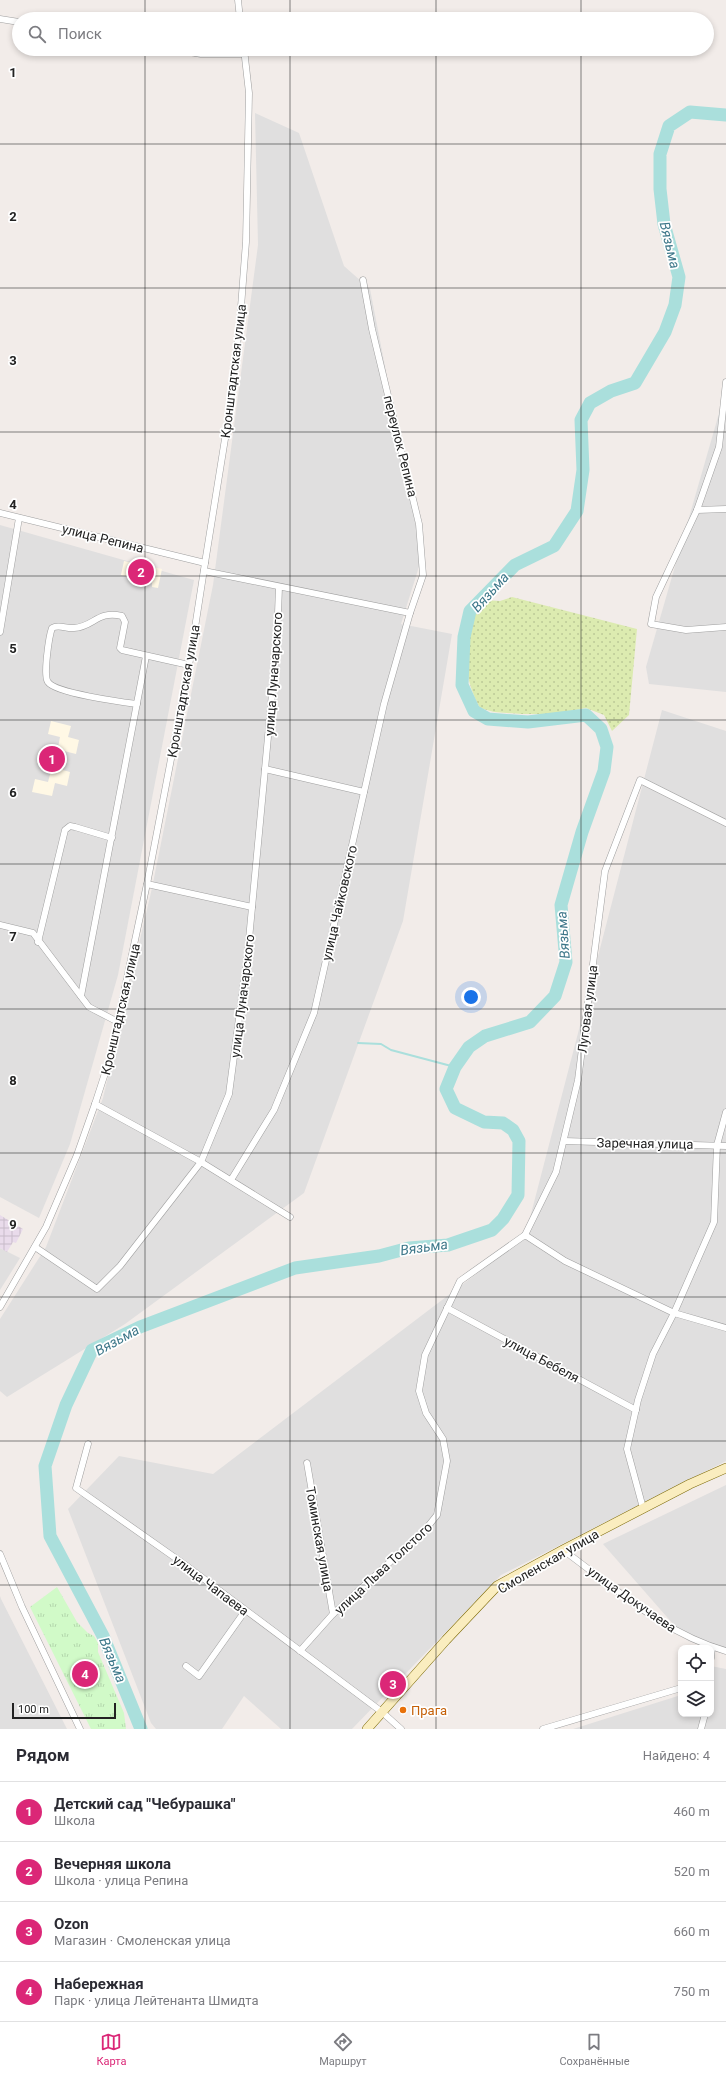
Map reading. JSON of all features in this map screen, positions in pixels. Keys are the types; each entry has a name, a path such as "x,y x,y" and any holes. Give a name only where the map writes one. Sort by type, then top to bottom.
{"main road":[{"name":"Смоленская улица","path":"367,1729 498,1586 643,1508 726,1468"}],"street":[{"path":"238,0 239,12"},
{"path":"0,19 12,21"},
{"name":"Кронштадтская улица","path":"0,1307 46,1227 71,1170 95,1104 110,1058 147,884 206,564 229,414 240,320 246,242 249,93 245,56"},
{"name":"переулок Репина","path":"364,280 372,328 419,524 423,575 410,613"},
{"path":"726,382 723,447 656,597 651,624 686,630 726,627"},
{"path":"696,510 726,508"},
{"name":"улица Репина","path":"0,513 206,564"},
{"path":"0,632 20,518"},
{"path":"204,571 410,613"},
{"name":"улица Луначарского","path":"35,1247 97,1289 120,1266 201,1162 230,1094 252,907 266,769 277,640 279,587"},
{"name":"улица Чайковского","path":"231,1180 274,1110 314,1013 384,704 410,613"},
{"path":"137,704 83,695 49,684 46,676 50,631 55,626 73,628 82,627 108,614 122,616 125,622 120,648 125,652 188,665"},
{"path":"81,996 146,656"},
{"path":"266,769 364,792"},
{"name":"Луговая улица","path":"525,1235 556,1172 564,1141 578,1080 605,871 640,780 726,823"},
{"path":"38,942 64,830 70,826 112,838"},
{"path":"147,884 252,907"},
{"path":"0,925 33,933 38,942 89,1007 118,1022"},
{"path":"95,1104 201,1162 290,1217"},
{"path":"643,1508 627,1449 636,1410 653,1354 674,1313 714,1222 717,1145 726,1112"},
{"name":"Заречная улица","path":"564,1141 726,1146"},
{"path":"525,1235 565,1261 674,1313 726,1328"},
{"name":"улица Льва Толстого","path":"300,1651 333,1614 425,1530 437,1516 446,1462 443,1439 426,1413 419,1392 425,1355 460,1281 525,1235"},
{"name":"улица Бебеля","path":"447,1308 636,1410"},
{"name":"улица Чапаева","path":"88,1444 76,1488 178,1560 382,1712 401,1729"},
{"name":"Томинская улица","path":"307,1464 333,1614"},
{"name":"улица Докучаева","path":"563,1550 668,1627 708,1645"},
{"path":"0,1554 22,1607 80,1729"},
{"path":"186,1666 199,1676 245,1611"},
{"name":"улица Докучаева","path":"714,1648 726,1651"},
{"path":"544,1729 678,1689"},
{"path":"701,1729 704,1717"}],"shaded area":[{"path":"255,113 299,133 344,266 370,289 422,557 401,624 452,634 403,921 304,1193 125,1324 7,1397 0,1391 0,1319 46,1247 103,1098 152,888 213,585 258,245"},
{"path":"726,389 726,692 649,684 646,667"},
{"path":"0,525 194,580 118,975 70,1144 39,1218 0,1197"},
{"path":"124,561 162,569 158,588 152,587 152,582 121,575"},
{"path":"662,710 726,731 726,1461 501,1575 352,1729 281,1729 244,1696 222,1729 156,1729 151,1723 68,1509 119,1456 213,1474 525,1237"},
{"path":"51,721 71,726 68,737 79,740 76,754 64,751 59,769 70,772 67,786 55,783 52,796 32,792 35,779 48,782 52,767 40,763 43,750 57,753 60,737 48,734"},
{"path":"0,1215 23,1229 16,1243 13,1242 7,1252 0,1248"},
{"path":"0,1248 20,1258 0,1290"},
{"path":"726,1485 726,1650 714,1647 714,1645 705,1645 688,1641 603,1544"},
{"path":"0,1596 1,1599 67,1729 0,1729"},
{"path":"714,1667 726,1669 726,1729 573,1729 678,1696 678,1717 714,1717"}],"green space":[{"path":"512,597 637,629 629,715 612,731 604,715 586,708 555,714 522,714 494,712 480,708 469,682 467,668 467,638 470,624 476,611 485,600 500,601"},
{"path":"57,1587 77,1622 88,1633 94,1636 98,1643 98,1652 124,1713 126,1729 91,1729 30,1607"}],"waterway":[{"name":"Вязьма","path":"141,1729 103,1636 50,1536 45,1466 66,1405 92,1350 140,1327 295,1268 379,1256 409,1248 448,1245 492,1230 503,1219 518,1195 519,1141 513,1130 503,1123 484,1122 455,1108 446,1089 455,1067 469,1047 485,1036 530,1022 555,996 566,962 561,905 582,832 604,771 607,747 601,729 586,715 528,722 488,719 474,711 462,685 464,637 470,611 515,565 554,546 577,511 583,470 581,420 590,403 611,391 635,383 665,332 675,305 679,277 664,224 660,189 660,154 669,126 690,112 726,115"},
{"path":"358,1043 381,1044 391,1050 455,1067"}],"place":[{"name":"Вечерняя школа","path":"141,572"},
{"name":"Детский сад \"Чебурашка\"","path":"52,759"},
{"name":"Набережная","path":"85,1674"},
{"name":"Ozon","path":"393,1684"},
{"name":"Прага","path":"403,1710"}]}
